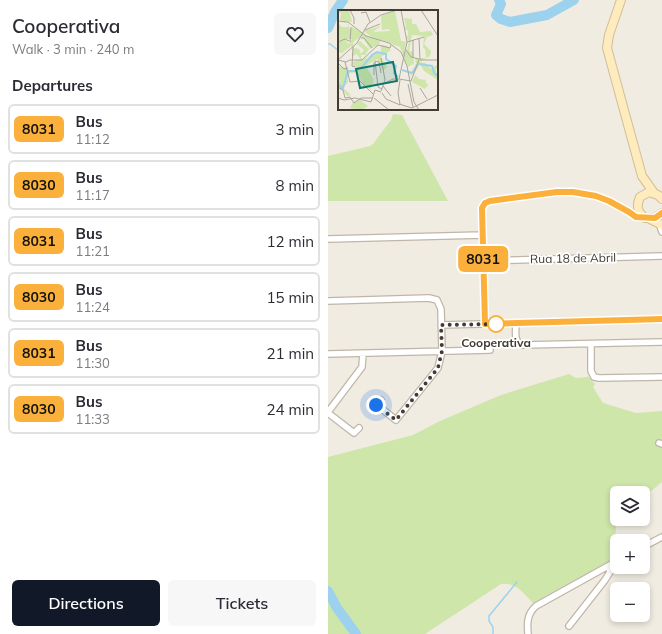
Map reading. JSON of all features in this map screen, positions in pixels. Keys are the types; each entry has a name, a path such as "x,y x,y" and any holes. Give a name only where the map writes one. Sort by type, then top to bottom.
{"street":[{"path":"621,0 608,34 607,48 642,176 642,187 638,201 638,211"},
{"path":"642,176 654,193 662,199"},
{"path":"485,324 482,208 485,203 490,201 557,192 573,192 596,196 609,201 636,217 655,218 662,212"},
{"path":"640,197 644,194 654,193"},
{"path":"629,212 638,211 661,224 662,232"},
{"path":"328,239 482,235"},
{"name":"Rua 18 de Abril","path":"483,260 662,256"},
{"path":"328,301 428,298 437,300 441,309 442,351 438,368 396,420 376,405 381,400"},
{"path":"441,325 662,320"},
{"path":"516,323 516,341 523,346 662,342"},
{"path":"591,344 591,371 594,376 599,378 662,377"},
{"path":"328,354 490,350"},
{"path":"358,428 354,433 328,413 362,367 363,353"},
{"path":"650,543 662,537"},
{"path":"528,634 528,617 536,606 608,566 610,572 605,580 569,626"}],"green space":[{"path":"393,114 402,115 448,201 328,201 328,156 370,146 391,120"},
{"path":"569,374 576,378 588,376 595,384 593,387 603,403 636,413 662,411 662,482 650,492 650,486 610,486 610,526 616,526 616,534 610,534 610,561 533,603 515,586 501,584 425,634 357,634 338,607 328,589 328,457 413,435 440,421 501,395"},
{"path":"328,596 335,611 352,634 328,634"}],"waterway":[{"path":"328,28 335,12 343,0"},
{"path":"499,0 501,4 496,15 501,19 510,22 547,15 574,0"},
{"path":"328,44 338,50"},
{"path":"493,634 493,627 489,621 489,616 517,582"},
{"path":"328,591 337,608 356,634"}],"bus line":[{"name":"8031","path":"662,213 659,216 650,219 636,217 609,201 596,196 573,192 557,192 490,201 485,203 482,208 485,324 662,319"}],"place":[{"name":"Cooperativa","path":"496,324"}],"route":[{"path":"376,405 396,420 438,368 442,351 441,325 500,324 496,324"}]}
